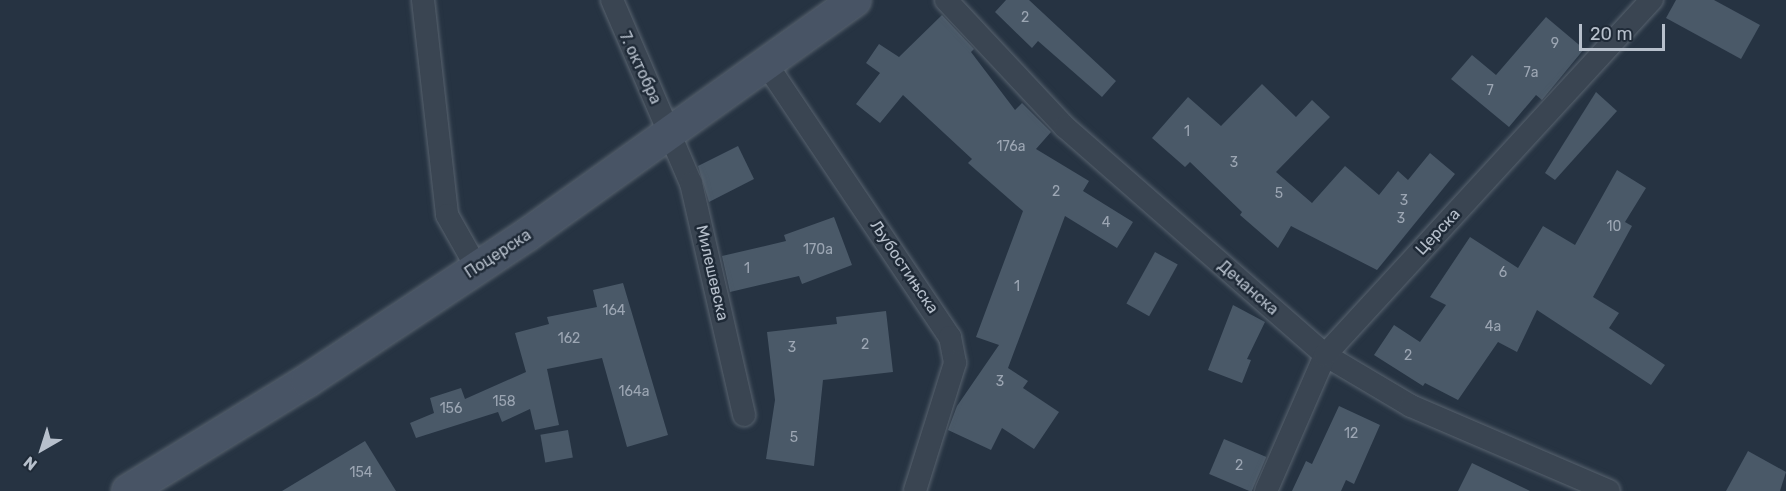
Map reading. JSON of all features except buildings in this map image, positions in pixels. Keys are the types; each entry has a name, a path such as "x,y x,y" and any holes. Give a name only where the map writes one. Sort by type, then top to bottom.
{"main road":[{"name":"Поцерска","path":"128,491 307,381 477,268 672,134 855,0"}],"street":[{"path":"423,0 447,215 477,268"},
{"name":"7. октобра","path":"612,0 641,74 672,134"},
{"name":"Дечанска","path":"946,0 1065,127 1325,355 1411,406 1609,491"},
{"name":"Церска","path":"1266,491 1325,355 1652,0"},
{"name":"Љубостињска","path":"767,65 950,337 955,363 915,491"},
{"name":"Милешевска","path":"672,134 691,183 744,415"}]}
